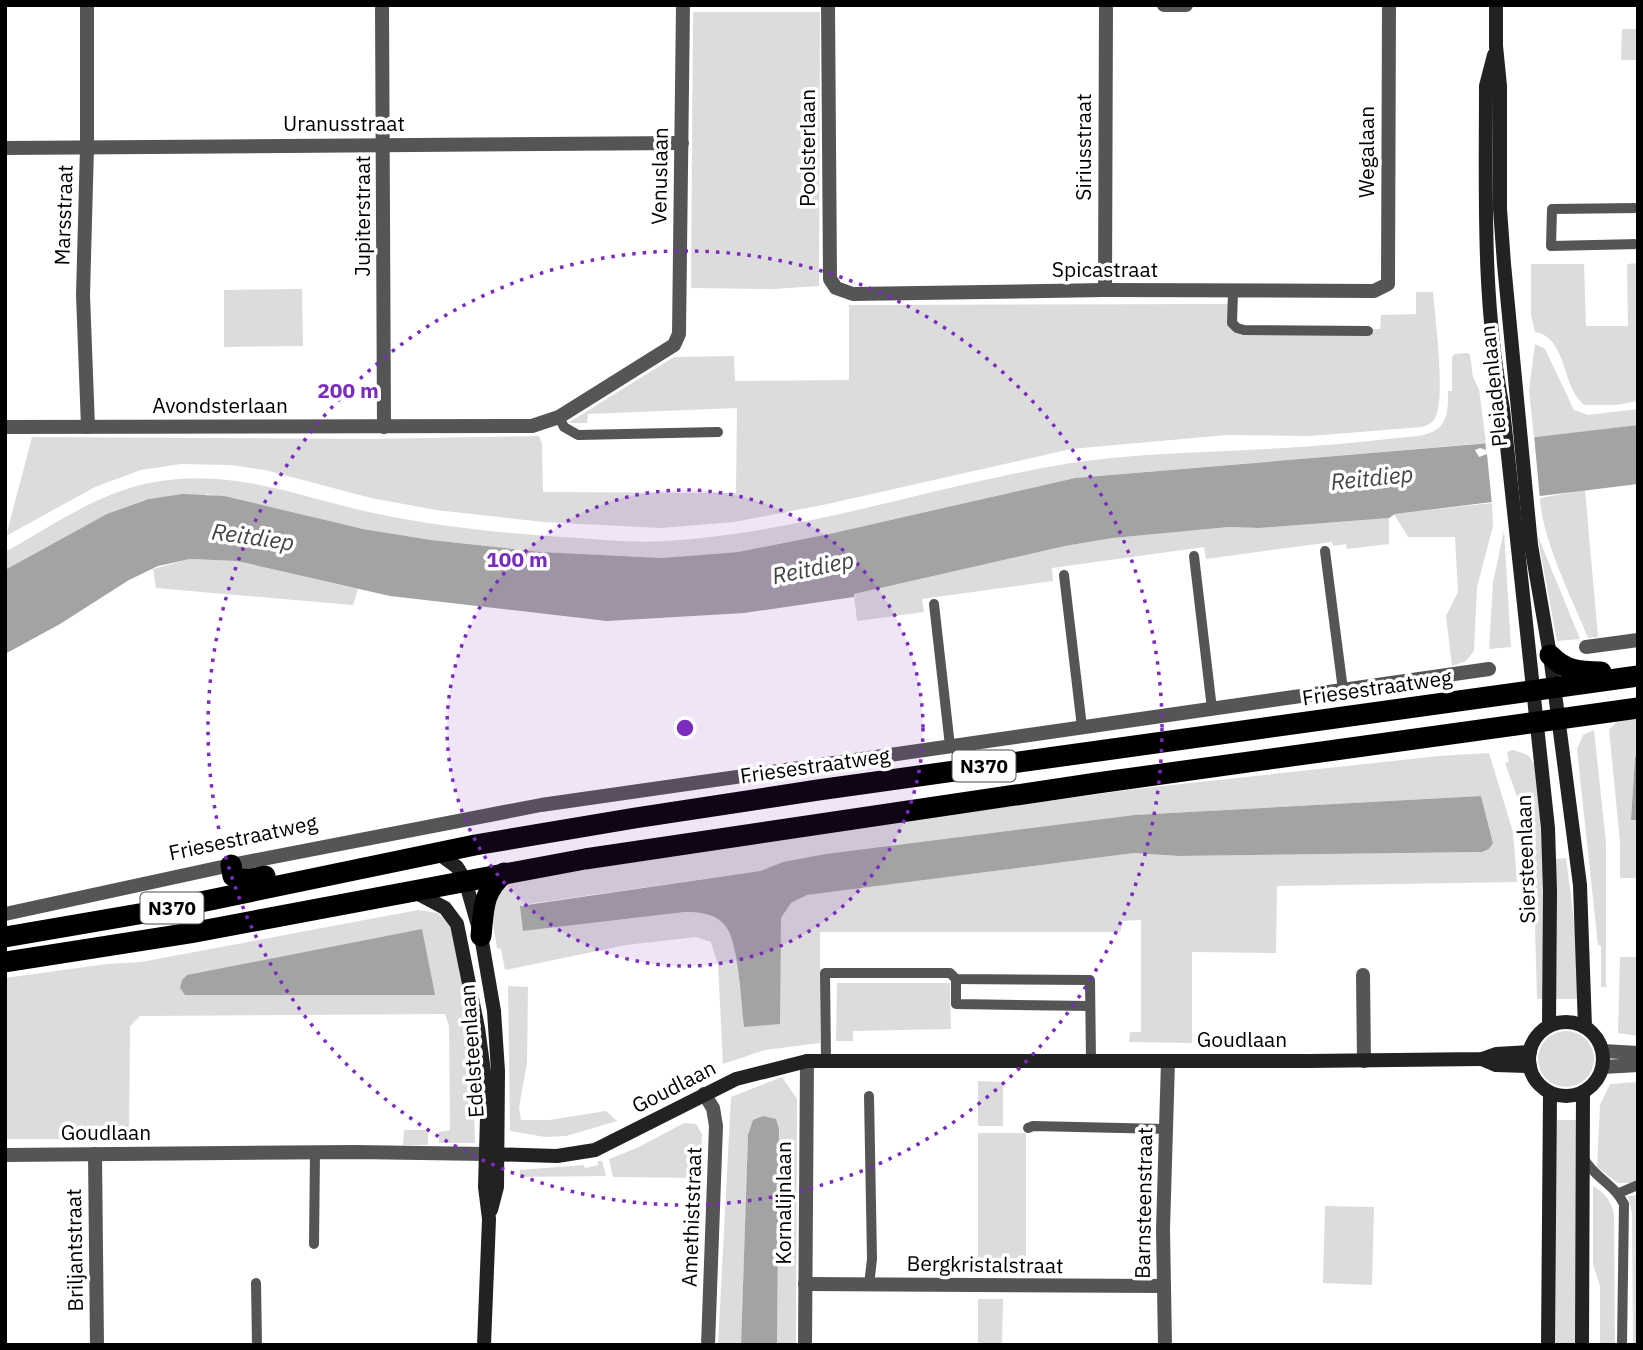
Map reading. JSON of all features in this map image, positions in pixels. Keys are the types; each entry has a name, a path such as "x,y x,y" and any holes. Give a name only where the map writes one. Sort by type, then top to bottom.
{"highway":[{"name":"N370","path":"1550,655 1560,665 1580,673 1638,674"},
{"name":"Friesestraatweg","path":"5,937 162,910 438,853 635,818 1638,674"},
{"name":"N370","path":"5,962 190,933 504,873 821,822 1638,708"},
{"path":"231,865 233,876 238,879 245,880 295,869 317,878"},
{"path":"481,936 485,899 491,884 504,873"}],"main road":[{"name":"Pleiadenlaan","path":"1496,5 1500,86 1500,209 1532,691"},
{"name":"Pleiadenlaan","path":"1520,502 1550,655 1558,719"},
{"name":"Siersteenlaan","path":"1532,691 1543,766 1550,860 1549,1025"},
{"path":"1558,719 1580,885 1585,1027"},
{"name":"Edelsteenlaan","path":"438,853 457,867 465,880 481,936 494,1011 498,1071 491,1154"},
{"name":"Edelsteenlaan","path":"412,891 445,908 456,919 483,1059 491,1154 497,1187 489,1219 484,1345"},
{"path":"1568,1021 1585,1027 1595,1034 1603,1051 1603,1067 1595,1083 1583,1092 1568,1096 1550,1093 1535,1080 1530,1059 1536,1037 1549,1025 1568,1021"},
{"name":"Goudlaan","path":"491,1154 557,1156 595,1150 704,1094 747,1076 807,1061 1364,1061 1482,1059 1496,1054 1530,1059"},
{"path":"1581,1345 1583,1092"},
{"path":"1548,1345 1550,1093"}],"street":[{"name":"Marsstraat","path":"87,5 83,295 88,426"},
{"name":"Jupiterstraat","path":"382,5 384,427"},
{"name":"Venuslaan","path":"674,345 679,334 683,5"},
{"name":"Poolsterlaan","path":"828,5 830,279 836,288"},
{"name":"Siriusstraat","path":"1105,290 1106,5"},
{"path":"1164,5 1186,5"},
{"name":"Wegalaan","path":"1374,291 1388,284 1389,5"},
{"name":"Uranusstraat","path":"5,148 682,144"},
{"name":"Spicastraat","path":"836,288 853,294 1105,290 1374,291"},
{"name":"Avondsterlaan","path":"5,427 531,426 559,417 674,345"},
{"path":"1586,646 1638,640"},
{"name":"Friesestraatweg","path":"5,914 231,865 541,805 1489,669"},
{"path":"1363,975 1364,1061"},
{"path":"1603,1051 1638,1053"},
{"name":"Kornalijnlaan","path":"805,1345 807,1061"},
{"name":"Barnsteenstraat","path":"1165,1345 1165,1129 1168,1061"},
{"path":"1603,1067 1638,1065"},
{"name":"Amethiststraat","path":"704,1094 713,1108 716,1126 708,1345"},
{"name":"Briljantstraat","path":"95,1154 97,1345"},
{"name":"Goudlaan","path":"5,1155 491,1154"},
{"name":"Bergkristalstraat","path":"805,1284 1164,1286"}],"lane":[{"path":"1638,208 1552,209 1551,246 1638,244"},
{"path":"1233,292 1232,323 1237,328 1368,331"},
{"path":"559,417 564,427 578,435 718,432"},
{"path":"1325,551 1343,690"},
{"path":"1194,556 1212,709"},
{"path":"1064,575 1082,727"},
{"path":"934,604 950,746"},
{"path":"826,1060 825,973 950,973 956,979 1090,980 1091,1060"},
{"path":"956,979 956,1004 1090,1006"},
{"path":"869,1096 872,1259 869,1284"},
{"path":"1028,1128 1165,1129"},
{"path":"314,1244 315,1153"},
{"path":"1582,1156 1591,1172 1619,1193 1624,1204 1622,1345"},
{"path":"1619,1193 1638,1185"},
{"path":"256,1283 257,1345"}],"shaded area":[{"path":"693,12 820,12 819,286 774,289 691,288"},
{"path":"1622,29 1638,29 1638,60 1621,60"},
{"path":"1638,263 1638,401 1616,405 1585,405 1572,388 1553,343 1546,336 1535,332 1531,315 1531,264 1584,264 1586,326 1628,326 1627,264"},
{"path":"302,289 303,346 224,347 224,290"},
{"path":"1416,292 1433,292 1440,376 1440,394 1435,418 1422,427 1310,436 1227,435 1071,449 823,505 734,522 661,528 543,522 436,510 371,498 265,470 231,465 181,464 141,470 95,487 6,536 32,437 370,439 539,436 542,444 543,492 736,493 737,408 588,414 587,423 568,423 674,357 734,356 735,381 849,380 849,305 1232,304 1233,332 1380,329 1381,315 1416,314"},
{"path":"1535,344 1545,349 1574,410 1588,415 1638,409 1638,425 1534,438 1529,390"},
{"path":"1468,353 1473,377 1479,389 1486,443 1075,478 738,552 662,558 541,552 431,540 363,529 207,494 5,570 5,552 75,512 111,494 149,483 179,479 207,478 260,485 369,512 447,526 654,542 768,529 1071,463 1144,455 1304,447 1418,436 1435,431 1444,421 1448,391 1452,391 1452,357 1455,354"},
{"path":"1585,490 1598,637 1588,638 1552,550 1540,498"},
{"path":"1492,503 1493,526 1477,587 1474,651 1466,661 1452,666 1446,616 1458,592 1455,537 1408,537 1394,514"},
{"path":"1389,518 1389,544 1347,549 1346,544 1333,546 1332,542 1206,559 1204,547 1052,568 1053,581 922,599 924,612 857,621 854,594 1065,546 1113,538 1229,527 1259,528"},
{"path":"1504,531 1511,647 1489,649 1493,582"},
{"path":"1537,534 1580,639 1557,641"},
{"path":"190,559 237,561 358,589 353,605 156,588 153,569"},
{"path":"1638,718 1638,756 1635,757 1631,819 1638,820 1638,878 1620,878 1620,842 1609,729 1617,722"},
{"path":"1594,730 1606,843 1606,987 1601,987 1601,946 1598,945 1577,749 1583,735"},
{"path":"1513,750 1528,755 1536,767 1544,870 1543,999 1537,999 1535,927 1526,829 1505,763 1509,762 1507,752"},
{"path":"1489,753 1513,832 1517,882 1277,886 1276,953 1192,952 1192,1043 1129,1042 1130,1032 1141,1032 1141,920 1121,921 1121,931 1117,932 820,932 820,1043 765,1050 723,1064 718,965 711,942 696,937 626,945 505,970 501,949 497,948 490,906 507,882 839,830 1135,789","holes":["1481,796 1493,842 1489,849 1482,852 1179,856 1134,853 807,895 791,903 781,918 779,978 745,1027 738,965 732,940 728,930 715,917 685,912 523,931 521,905 760,871 783,862 1135,815"]},
{"path":"1566,858 1577,944 1577,999 1555,999 1556,859"},
{"path":"418,910 438,913 450,924 471,1014 475,1143 439,1143 439,1132 450,1130 449,1026 445,1014 140,1016 130,1026 129,1139 5,1139 5,978 141,962"},
{"path":"1620,957 1638,957 1638,1036 1618,1033"},
{"path":"837,983 950,983 951,1029 853,1031 853,1041 836,1041"},
{"path":"508,986 528,987 527,1063 519,1107 521,1120 549,1120 606,1111 617,1121 566,1136 545,1137 510,1131"},
{"path":"1560,1031 1572,1031 1582,1035 1590,1043 1594,1059 1590,1075 1582,1083 1572,1087 1560,1087 1550,1083 1542,1075 1538,1065 1538,1053 1542,1043 1550,1035"},
{"path":"782,1077 797,1099 796,1345 777,1345 779,1129 748,1135 741,1345 718,1345 731,1097"},
{"path":"978,1081 1003,1082 1003,1126 978,1126"},
{"path":"1638,1082 1638,1183 1618,1183 1597,1167 1600,1105 1610,1084"},
{"path":"1555,1120 1576,1120 1577,1345 1555,1345"},
{"path":"684,1123 696,1124 702,1134 700,1178 613,1177 609,1159 637,1148"},
{"path":"404,1130 428,1130 428,1145 403,1145"},
{"path":"978,1133 1026,1133 1026,1272 978,1272"},
{"path":"598,1161 602,1161 606,1176 520,1177 520,1170 584,1165 585,1168 598,1165"},
{"path":"1593,1186 1607,1198 1614,1214 1615,1345 1600,1345 1600,1286 1593,1264"},
{"path":"1638,1195 1638,1345 1633,1345 1632,1213 1628,1196"},
{"path":"1325,1206 1374,1207 1372,1285 1323,1283"},
{"path":"978,1299 1003,1299 1002,1345 978,1345"}],"water":[{"name":"Reitdiep","path":"1638,425 1638,484 1395,514 1389,518 1259,528 1229,527 1113,538 1065,546 854,594 854,597 744,613 607,621 390,596 237,561 190,559 158,566 129,580 60,624 5,654 5,570 107,514 149,499 183,494 224,496 363,529 431,540 541,552 662,558 738,552 1075,478 1478,444"},
{"path":"1638,756 1638,820 1631,820 1635,757"},
{"path":"1481,796 1493,843 1489,849 1482,852 1179,856 1134,853 807,895 791,903 781,918 780,1024 744,1027 732,939 720,920 709,915 685,912 523,931 520,906 760,871 783,862 826,854 1135,815"},
{"path":"422,929 435,995 185,995 180,988 187,975"},
{"path":"763,1116 776,1119 779,1129 777,1345 741,1345 748,1135 753,1120"}],"pier":[{"path":"1534,434 1540,500 1492,505 1487,454 1479,457 1475,450 1486,450 1485,440"}]}
